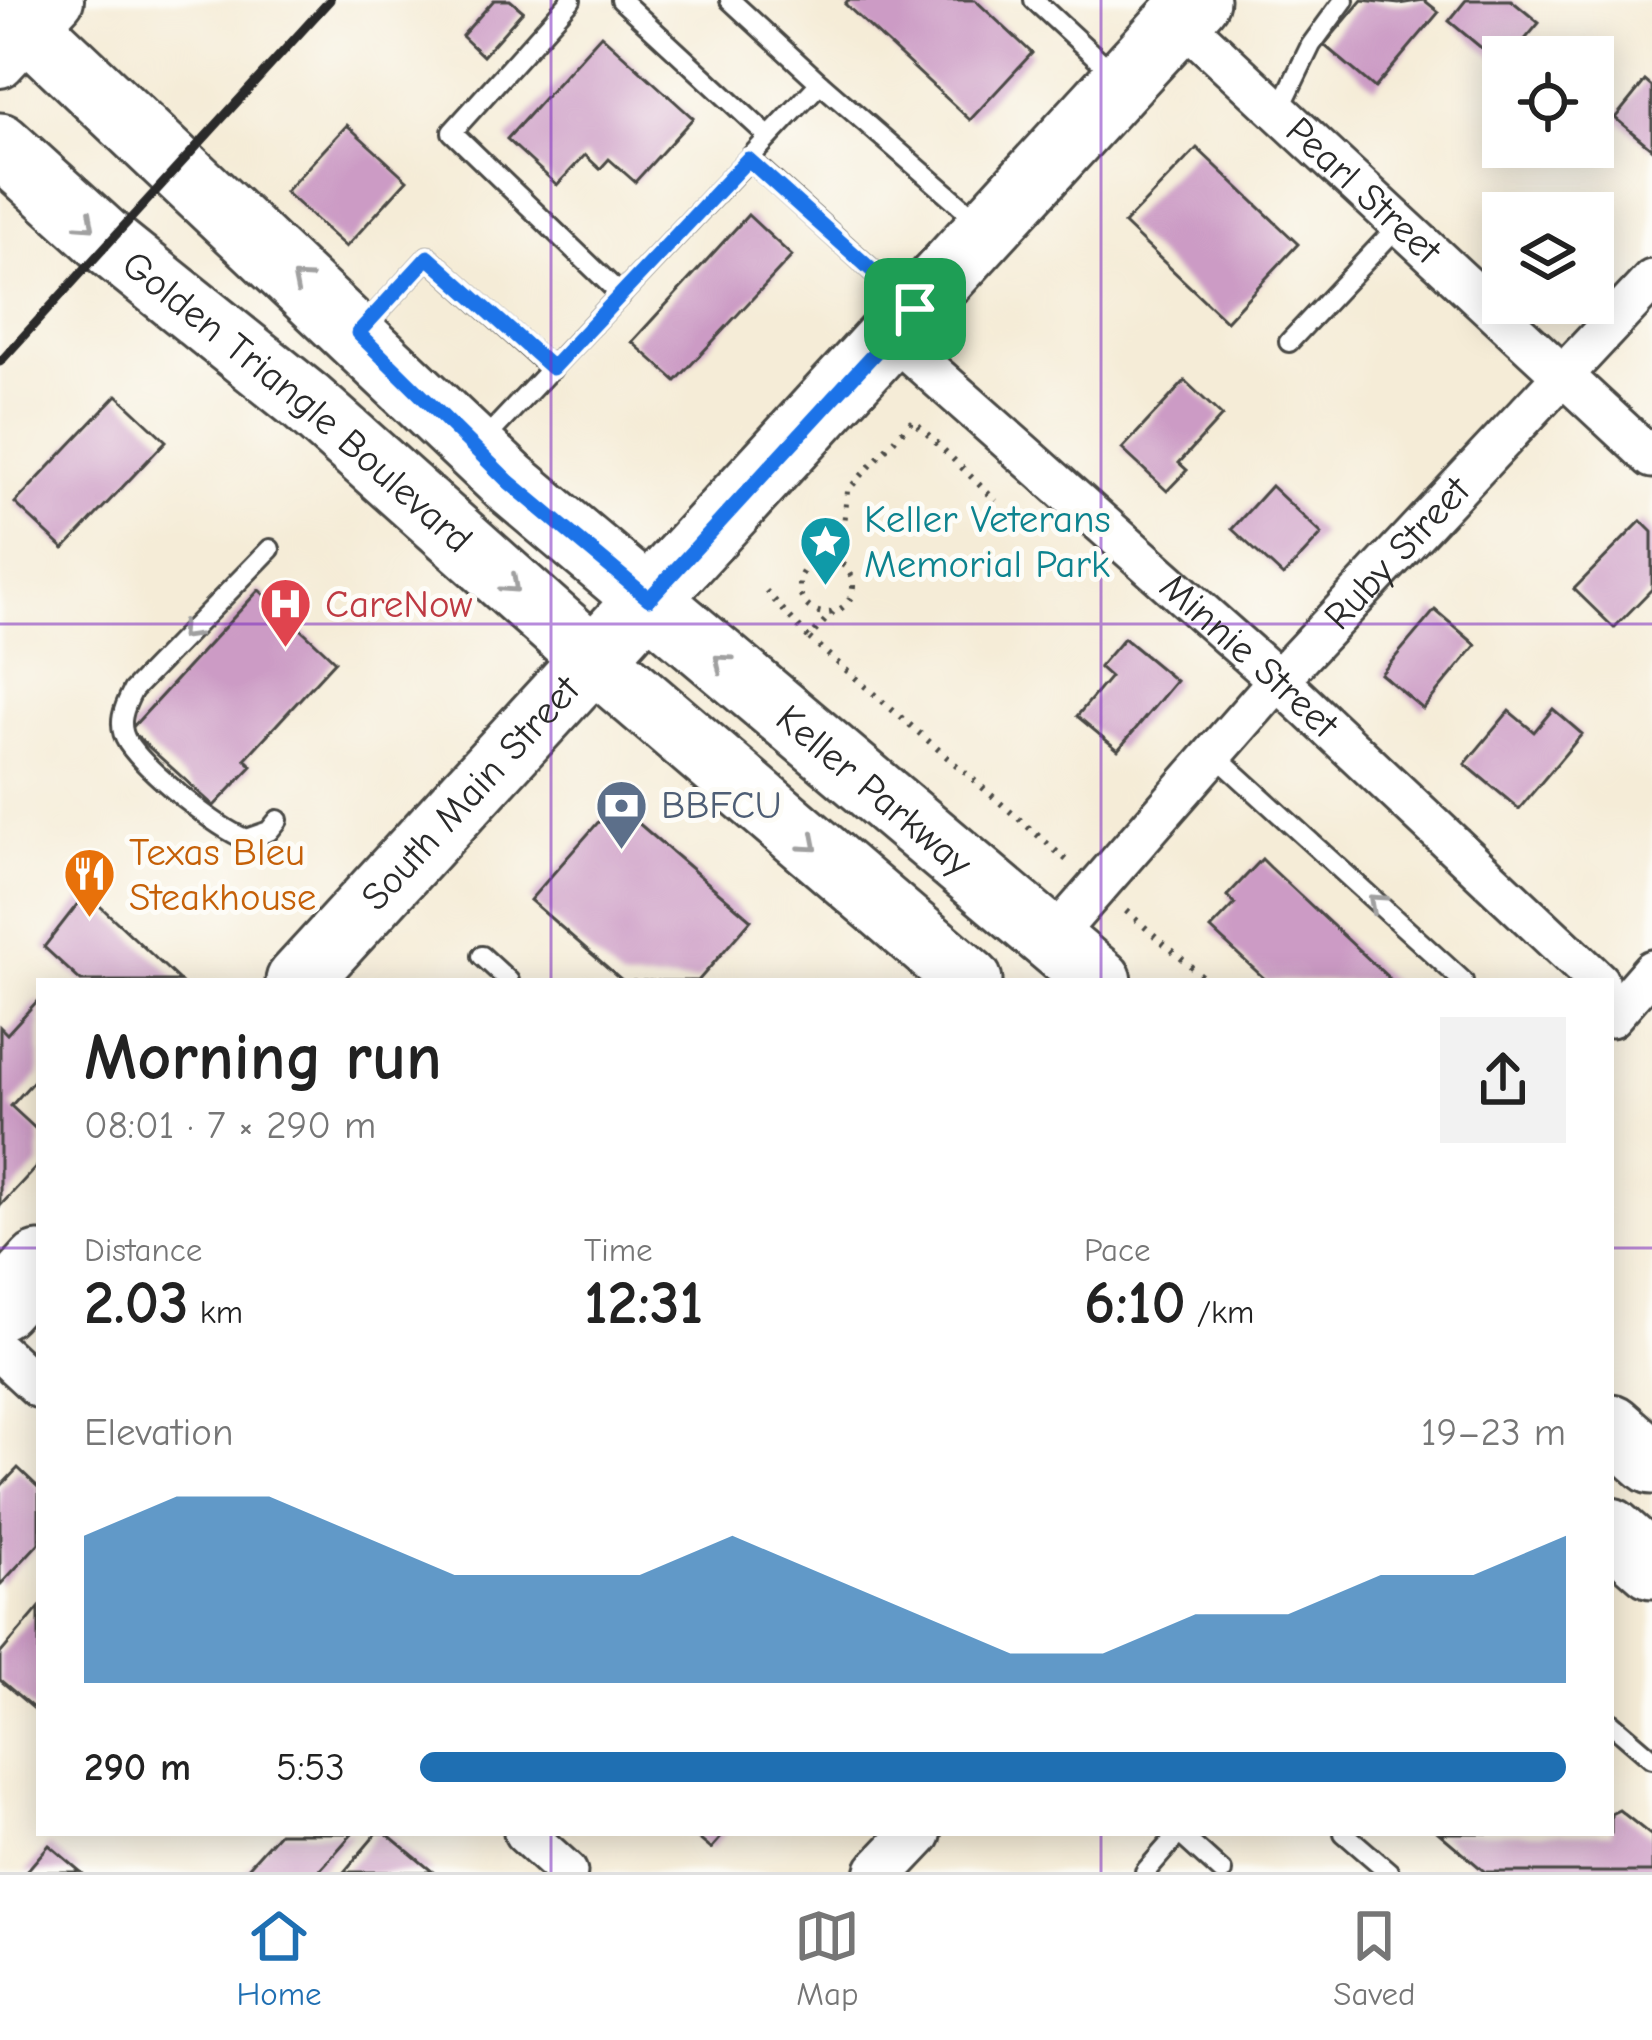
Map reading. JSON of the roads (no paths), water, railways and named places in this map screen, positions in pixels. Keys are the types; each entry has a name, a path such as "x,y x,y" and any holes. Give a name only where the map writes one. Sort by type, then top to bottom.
{"main road":[{"name":"South Main Street","path":"301,978 1188,10"},
{"name":"Golden Triangle Boulevard","path":"23,23 175,170 358,333 476,449 649,599"},
{"name":"Golden Triangle Boulevard","path":"0,145 109,244 306,402 593,659"},
{"name":"Keller Parkway","path":"649,599 1096,978"},
{"name":"Keller Parkway","path":"593,659 962,978"},
{"path":"0,1307 36,1267"},
{"path":"1614,1429 1652,1462"}],"street":[{"name":"Pearl Street","path":"1188,10 1279,111 1652,458"},
{"name":"Ruby Street","path":"1051,940 1278,680 1652,280"},
{"name":"Minnie Street","path":"903,322 1589,978"},
{"path":"1614,997 1652,970"},
{"path":"0,1352 36,1385"},
{"path":"527,1836 567,1872"},
{"path":"880,1872 913,1836"}],"lane":[{"path":"571,0 452,132 621,295"},
{"path":"621,0 769,137"},
{"path":"730,0 988,230"},
{"path":"1034,0 1123,82"},
{"path":"1279,111 1311,45 1344,0"},
{"path":"476,449 820,83"},
{"path":"748,159 903,322"},
{"path":"1289,342 1400,224"},
{"path":"358,333 428,257 552,368"},
{"path":"270,549 133,690 121,712 126,742 220,830 246,839 269,831 278,820"},
{"path":"1214,754 1460,978"},
{"path":"482,956 505,978"},
{"path":"1614,1726 1652,1758"},
{"path":"1144,1872 1176,1836"},
{"path":"1182,1836 1222,1872"},
{"path":"1357,1837 1389,1872"}],"railway":[{"path":"0,362 330,0"}],"place":[{"name":"Keller Veterans Memorial Park","path":"825,587"},
{"name":"CareNow","path":"286,650"},
{"name":"BBFCU","path":"622,851"},
{"name":"Texas Bleu Steakhouse","path":"90,920"}]}
